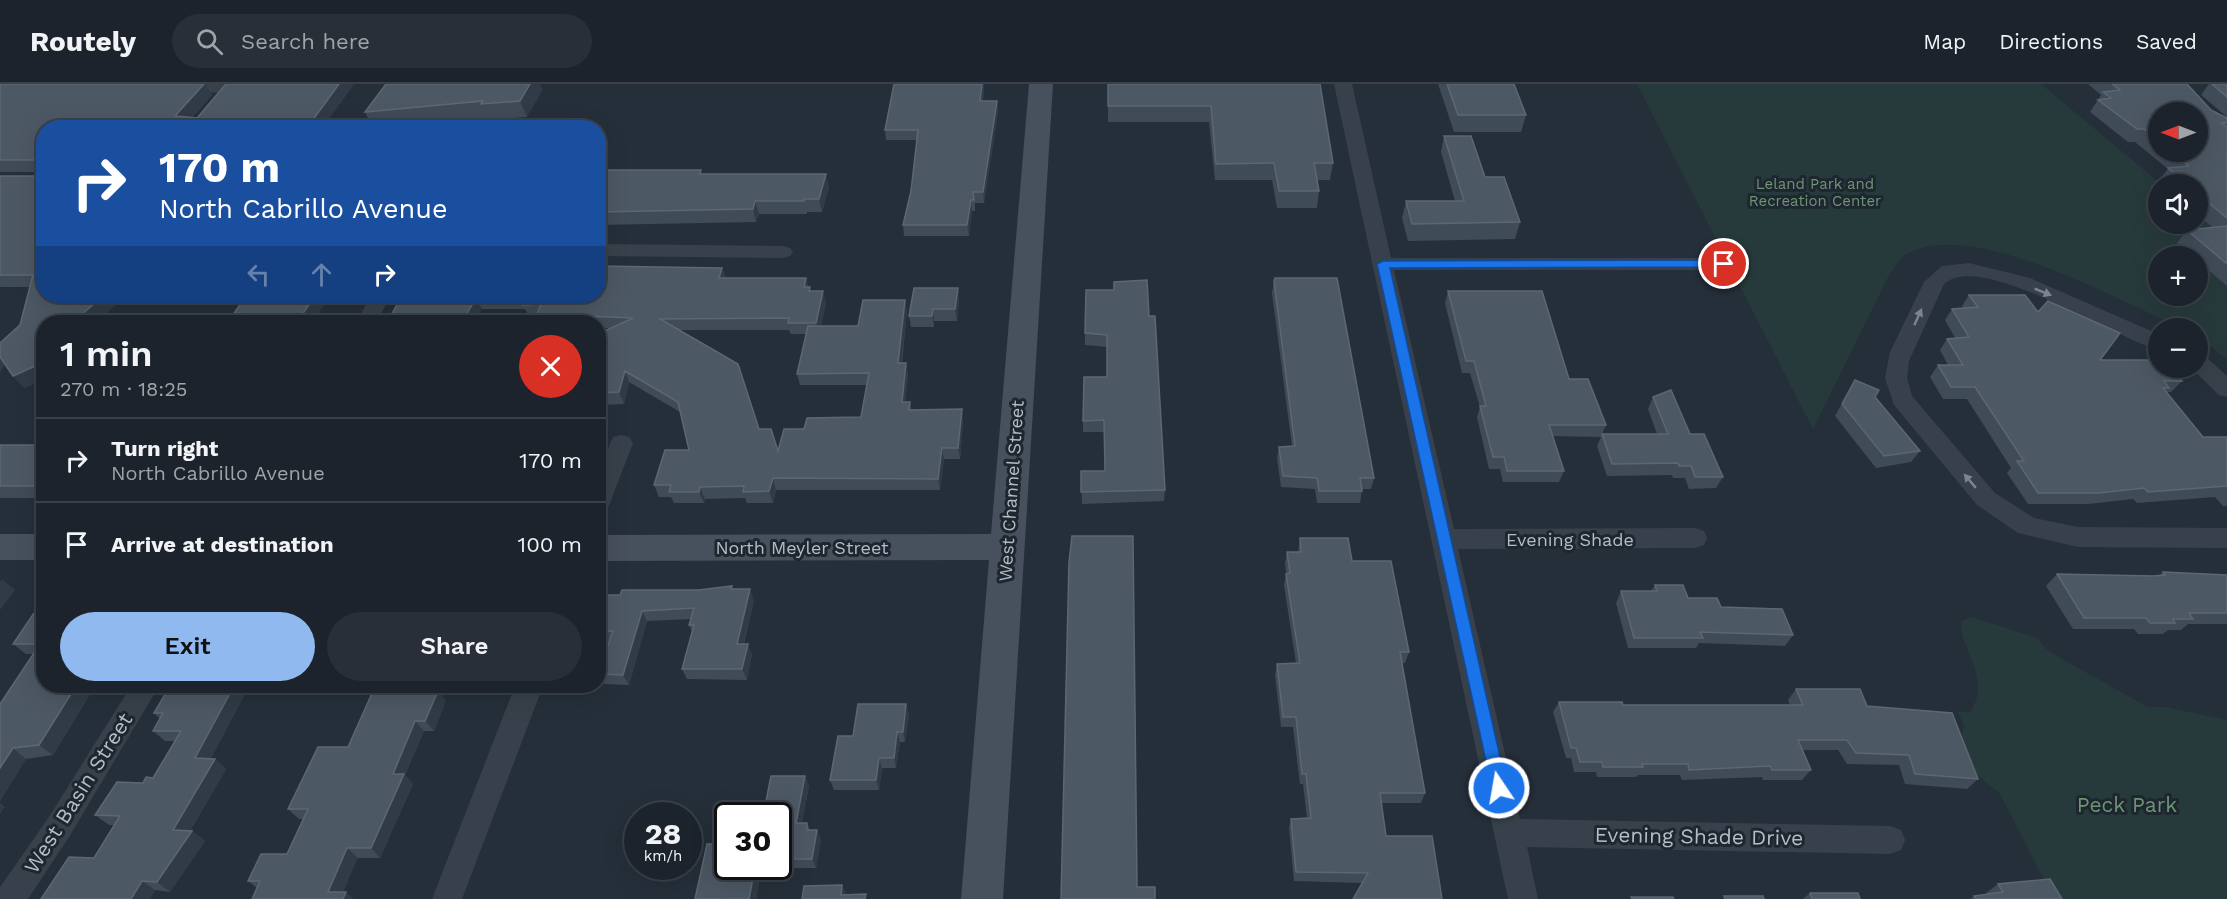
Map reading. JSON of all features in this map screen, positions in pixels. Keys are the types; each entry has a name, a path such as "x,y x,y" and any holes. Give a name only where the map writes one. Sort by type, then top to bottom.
{"street":[{"path":"109,84 232,86"},
{"name":"West Channel Street","path":"982,899 1041,84"},
{"path":"1343,84 1523,899"},
{"path":"216,104 232,86"},
{"path":"606,250 783,252"},
{"path":"1383,264 1724,264"},
{"path":"2148,338 2061,299 1988,272 1948,272 1933,284 1896,364 1893,381 1902,399 1986,500 2013,519 2044,531 2078,537 2227,538"},
{"path":"2208,372 2227,389"},
{"path":"606,482 621,443"},
{"name":"Evening Shade","path":"1444,539 1695,538"},
{"path":"0,547 36,547"},
{"name":"North Meyler Street","path":"606,548 1006,547"},
{"name":"West Basin Street","path":"10,899 59,827 141,693"},
{"path":"447,899 526,693"},
{"name":"Evening Shade Drive","path":"1509,833 1890,840"}],"green space":[{"name":"Leland Park and Recreation Center","path":"1637,84 2041,84 2149,174 2148,234 2208,234 2208,224 2227,240 2227,359 2208,345 2208,318 2160,318 2083,282 2044,266 2004,254 1967,246 1933,246 1902,257 1888,277 1813,429"},
{"name":"Peck Park","path":"1971,617 2037,638 2046,649 2060,658 2148,707 2165,707 2227,720 2227,899 2054,899 2000,794 1975,773 1961,742 1964,725 1958,712 1971,712 1977,698 1978,686 1977,674 1962,632 1961,621"}],"building":[{"path":"0,84 204,84 175,116 197,118 226,84 339,84 313,120 36,120 36,160 0,160"},
{"path":"386,84 530,84 520,101 481,104 483,101 365,112"},
{"path":"894,84 982,84 980,101 997,101 983,192 973,192 974,200 971,200 967,225 903,225 911,191 918,130 885,130"},
{"path":"1108,84 1320,84 1333,163 1314,163 1319,191 1279,191 1274,163 1216,164 1211,106 1108,106"},
{"path":"1447,84 1514,84 1526,115 1458,115"},
{"path":"2112,84 2187,84 2204,102 2148,102 2148,132 2144,129 2137,129 2098,100 2111,98 2103,92 2120,90"},
{"path":"2212,84 2227,84 2227,97"},
{"path":"2208,107 2227,118 2227,123 2221,123 2227,127 2227,218 2208,202 2208,174 2175,174 2168,168 2189,166 2184,162 2208,162"},
{"path":"1444,136 1471,136 1485,177 1504,177 1520,222 1412,224 1406,201 1464,201"},
{"path":"36,160 36,303 95,303 81,315 36,315 36,366 13,376 0,357 0,343 20,325 33,275 0,275 0,176 35,176"},
{"path":"606,170 701,170 700,174 826,174 819,199 755,201 753,209 606,212"},
{"path":"2227,226 2227,264 2192,234 2208,234 2208,228"},
{"path":"606,266 722,268 719,278 806,278 804,287 810,287 809,291 823,291 816,323 788,323 789,318 660,319 738,364 759,429 771,429 778,451 784,429 804,429 807,418 861,417 869,373 797,374 808,326 858,326 863,300 905,300 898,363 906,363 902,402 910,402 909,410 962,409 958,448 942,448 938,479 773,478 769,491 743,492 744,486 700,487 699,492 669,492 671,485 654,485 665,450 689,450 678,402 625,371 619,392 606,393 606,330 633,318 606,317 606,315 537,314 541,304 523,305 524,303 606,303"},
{"path":"1275,278 1337,278 1374,478 1360,478 1362,491 1319,491 1317,478 1283,476 1279,447 1295,446"},
{"path":"1147,280 1149,316 1155,316 1165,490 1081,492 1081,471 1105,471 1104,420 1083,421 1084,377 1107,377 1107,335 1085,333 1086,290 1114,290 1114,282"},
{"path":"914,288 958,288 955,309 933,309 932,316 909,316"},
{"path":"1448,291 1542,291 1569,379 1588,379 1606,425 1549,425 1564,471 1507,471 1504,457 1493,457 1480,406 1486,406 1474,361 1466,361"},
{"path":"1969,295 2025,295 2038,312 2048,301 2120,333 2100,360 2148,360 2148,378 2179,378 2182,381 2164,381 2169,388 2163,388 2203,437 2227,437 2227,486 2148,492 2144,488 2099,493 2038,493 2017,461 2024,461 1975,387 1951,387 1938,365 1963,365 1947,339 1969,337 1952,309 1978,307"},
{"path":"241,303 310,303 302,315 234,313"},
{"path":"398,303 473,303 466,315 391,315"},
{"path":"1855,380 1879,390 1875,397 1920,451 1884,456 1842,404"},
{"path":"1671,390 1690,434 1704,434 1723,477 1695,477 1691,466 1679,466 1678,463 1612,464 1602,434 1668,434 1653,397"},
{"path":"0,445 36,445 36,484 34,486 0,486"},
{"path":"1072,536 1133,536 1137,887 1155,887 1155,899 1061,899 1069,562"},
{"path":"1300,538 1348,538 1352,561 1391,561 1409,652 1400,652 1425,793 1380,793 1386,836 1432,836 1442,899 1353,899 1368,873 1296,872 1291,819 1311,818 1306,774 1302,774 1296,717 1283,717 1277,664 1300,663 1286,574 1290,573 1287,552 1301,552"},
{"path":"2163,572 2227,575 2227,613 2189,613 2193,619 2173,619 2175,623 2150,623 2146,618 2084,618 2057,574 2153,576 2165,575"},
{"path":"1655,585 1683,585 1688,598 1717,598 1721,607 1782,609 1793,635 1700,632 1703,638 1634,638 1621,591 1657,591"},
{"path":"732,586 731,589 750,589 737,644 748,644 742,669 682,669 694,625 689,625 694,608 642,611 623,675 606,674 606,651 613,631 606,631 606,595 620,595 622,590 699,590"},
{"path":"34,613 36,613 36,644 13,644"},
{"path":"36,650 36,693 72,693 39,745 13,748 0,768 0,704"},
{"path":"1796,689 1860,689 1867,706 1952,713 1978,779 1915,774 1909,755 1856,753 1847,740 1798,740 1811,770 1772,770 1770,766 1689,770 1688,764 1603,767 1602,762 1580,762 1576,748 1571,748 1559,702 1622,702 1623,705 1803,705"},
{"path":"166,693 230,693 195,758 215,759 173,830 192,831 157,882 142,881 131,899 41,899 69,857 94,858 120,816 95,815 117,782 143,783 146,777 153,778 181,731 153,731 163,713 154,713"},
{"path":"372,693 437,693 425,721 415,721 393,774 404,774 371,848 347,848 328,892 346,892 343,899 252,899 260,881 248,881 261,854 287,854 308,809 288,809 318,747 348,747"},
{"path":"858,704 906,704 903,732 897,732 894,758 879,758 876,780 830,780 838,736 853,736"},
{"path":"771,776 805,776 796,823 807,823 807,830 817,830 812,859 792,859 792,802 766,802"},
{"path":"707,844 714,844 714,880 753,880 749,899 695,899 699,880 702,880"},
{"path":"2050,879 2062,899 1976,899 1974,896 2003,892 1998,884"},
{"path":"842,885 841,895 866,894 865,899 802,899 804,886"},
{"path":"1810,893 1858,893 1860,899 1812,899"},
{"path":"1724,896 1763,896 1764,899 1725,899"},
{"path":"1631,897 1673,897 1674,899 1632,899"}],"route":[{"path":"1499,788 1383,264 1724,264"}]}
